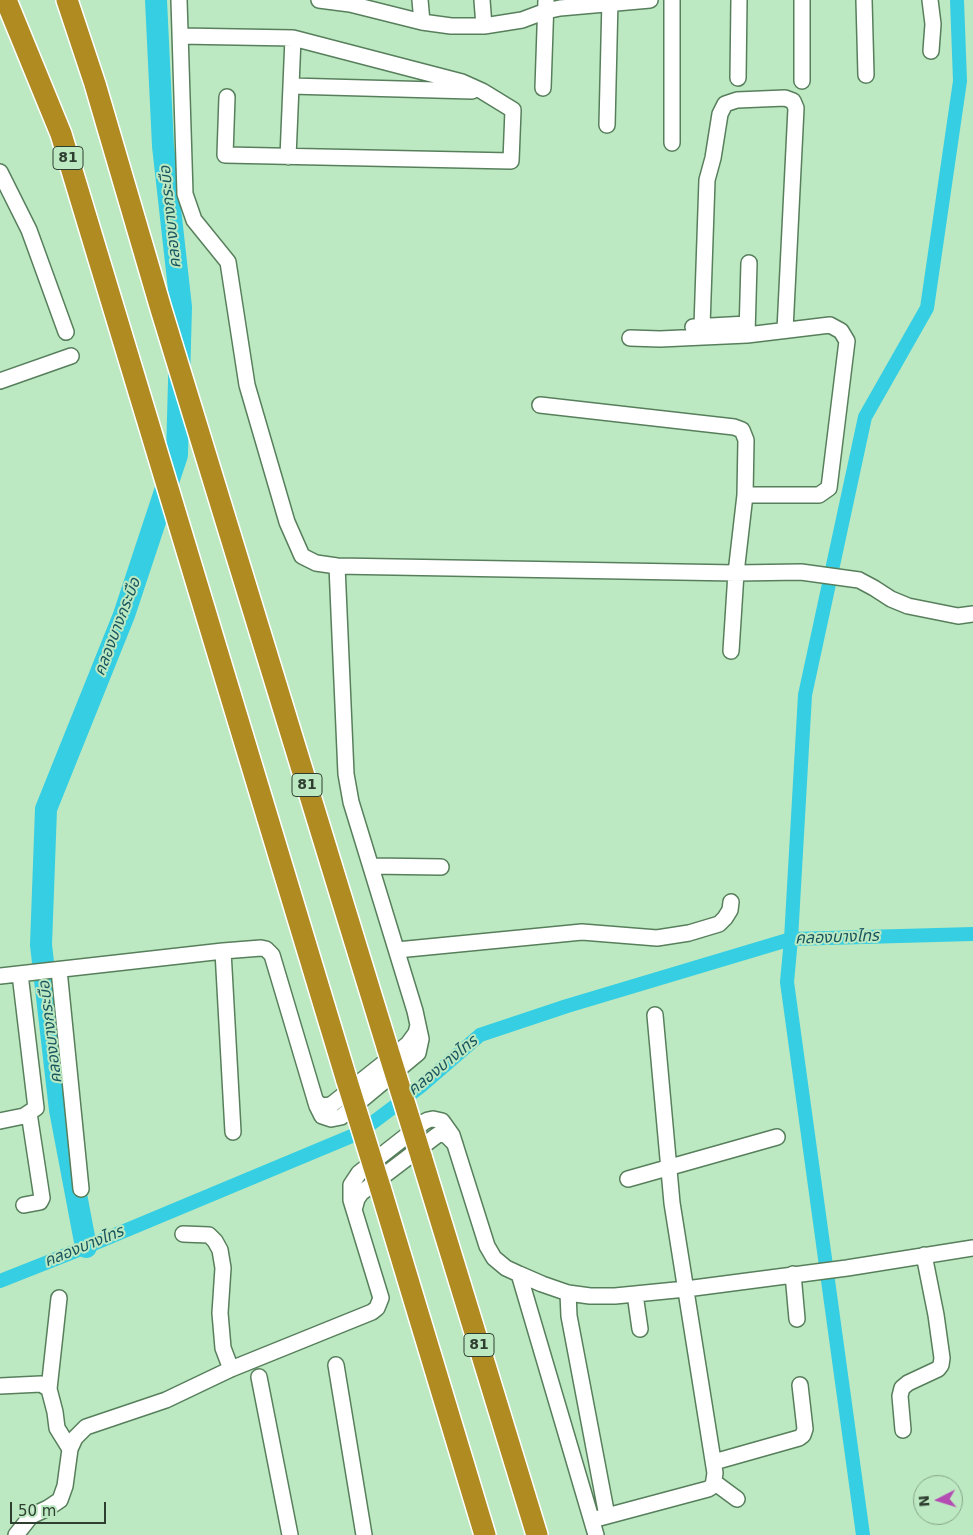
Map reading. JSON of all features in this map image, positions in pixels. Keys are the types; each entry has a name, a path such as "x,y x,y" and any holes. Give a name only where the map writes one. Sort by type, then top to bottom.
{"highway":[{"name":"81","path":"6,0 61,134"},
{"name":"81","path":"18,0 118,321 485,1535"},
{"name":"81","path":"67,0 92,74 226,520 537,1535"}],"street":[{"path":"179,0 185,194 194,220 228,262 247,385 295,542 302,556 316,563 337,566 736,573 801,572 859,580 891,599 908,606 958,616 973,614"},
{"path":"319,0 354,2 422,22 451,26 484,26 522,20 546,6 560,8 610,2 650,0"},
{"path":"420,0 422,22"},
{"path":"482,0 484,26"},
{"path":"672,0 672,142"},
{"path":"738,78 739,0"},
{"path":"802,0 802,81"},
{"path":"864,0 866,75"},
{"path":"923,0 930,0 933,24 931,51"},
{"path":"607,125 610,2"},
{"path":"543,88 546,6"},
{"path":"180,36 293,38 462,82 482,91 513,110 512,161 225,155 227,97"},
{"path":"288,156 293,38"},
{"path":"291,86 482,91"},
{"path":"702,326 707,180 713,158 720,114 725,104 736,100 785,98 793,101 796,108 785,330"},
{"path":"0,172 29,230 66,332"},
{"path":"747,330 749,262"},
{"path":"660,338 668,328 702,326 747,330 785,330 830,325 841,331 847,341 829,488 819,495 745,494"},
{"path":"630,338 660,338 747,330"},
{"path":"0,381 71,356"},
{"path":"540,405 734,426 742,430 746,440 745,494 736,573 731,651"},
{"path":"0,976 223,951 266,949 272,956 315,1100 324,1107 331,1105 408,1044 416,1033 417,1019 351,802 346,774 337,566"},
{"path":"372,866 441,867"},
{"path":"397,950 582,932 656,938 690,933 718,924 726,918 731,902"},
{"path":"223,951 232,1132"},
{"path":"55,970 81,1190"},
{"path":"0,1120 29,1113 36,1108 24,973"},
{"path":"599,1518 708,1489 712,1486 716,1474 672,1203 655,1015"},
{"path":"24,1205 40,1202 42,1198 29,1113"},
{"path":"16,1535 31,1516 60,1500 70,1449 75,1438 86,1427 166,1400 231,1369 378,1308 381,1298 354,1212 357,1199 360,1192 438,1134 446,1135 456,1145 490,1252 499,1263 519,1274 568,1293 590,1296 635,1294 847,1268 973,1248"},
{"path":"628,1179 777,1137"},
{"path":"183,1234 209,1234 220,1250 222,1268 220,1313 223,1348 231,1369"},
{"path":"903,1430 900,1396 902,1388 908,1383 938,1369 942,1358 924,1255"},
{"path":"519,1274 599,1518"},
{"path":"793,1274 797,1319"},
{"path":"568,1293 569,1316 599,1518 596,1535"},
{"path":"635,1294 640,1329"},
{"path":"58,1298 49,1389 56,1412 57,1428 70,1449"},
{"path":"336,1366 364,1535"},
{"path":"259,1378 290,1535"},
{"path":"0,1386 41,1384 49,1389"},
{"path":"714,1462 799,1438 803,1435 805,1429 800,1385"},
{"path":"714,1482 737,1499"}],"waterway":[{"name":"คลองบางกระบือ","path":"86,1247 60,1110 41,945 46,809 124,615 177,455 181,307 163,146 156,0"},
{"path":"863,1535 787,982 805,695 865,417 927,308 960,81 957,0"},
{"name":"คลองบางไทร","path":"0,1281 359,1133 420,1087 480,1035 567,1006 791,939 973,934"}]}
